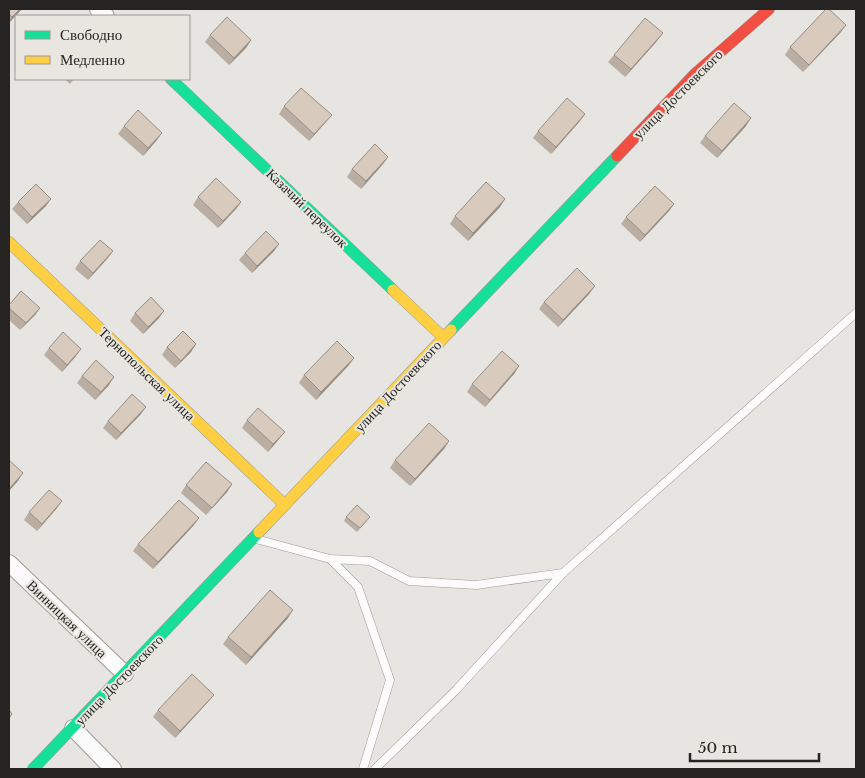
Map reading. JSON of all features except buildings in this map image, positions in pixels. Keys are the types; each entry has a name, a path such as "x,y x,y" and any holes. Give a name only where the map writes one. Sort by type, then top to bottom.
{"street":[{"name":"улица Достоевского","path":"33,769 254,539 443,337 695,74 758,12"},
{"name":"Казачий переулок","path":"172,80 443,337"},
{"name":"Тернопольская улица","path":"9,242 285,506"},
{"name":"Винницкая улица","path":"9,563 125,674"},
{"path":"73,728 113,769"}],"lane":[{"path":"375,769 456,690 563,573 856,314"},
{"path":"254,539 330,559 370,561 409,581 476,585 563,573"},
{"path":"330,559 358,587 390,680 363,769"}],"traffic: fast":[{"path":"172,80 393,290"},
{"path":"451,330 617,156"},
{"path":"33,769 259,532"}],"traffic: slow":[{"path":"9,242 285,505"},
{"path":"393,290 443,337"},
{"path":"259,532 451,330"}],"traffic: jam":[{"path":"617,156 695,74 769,9"}]}
